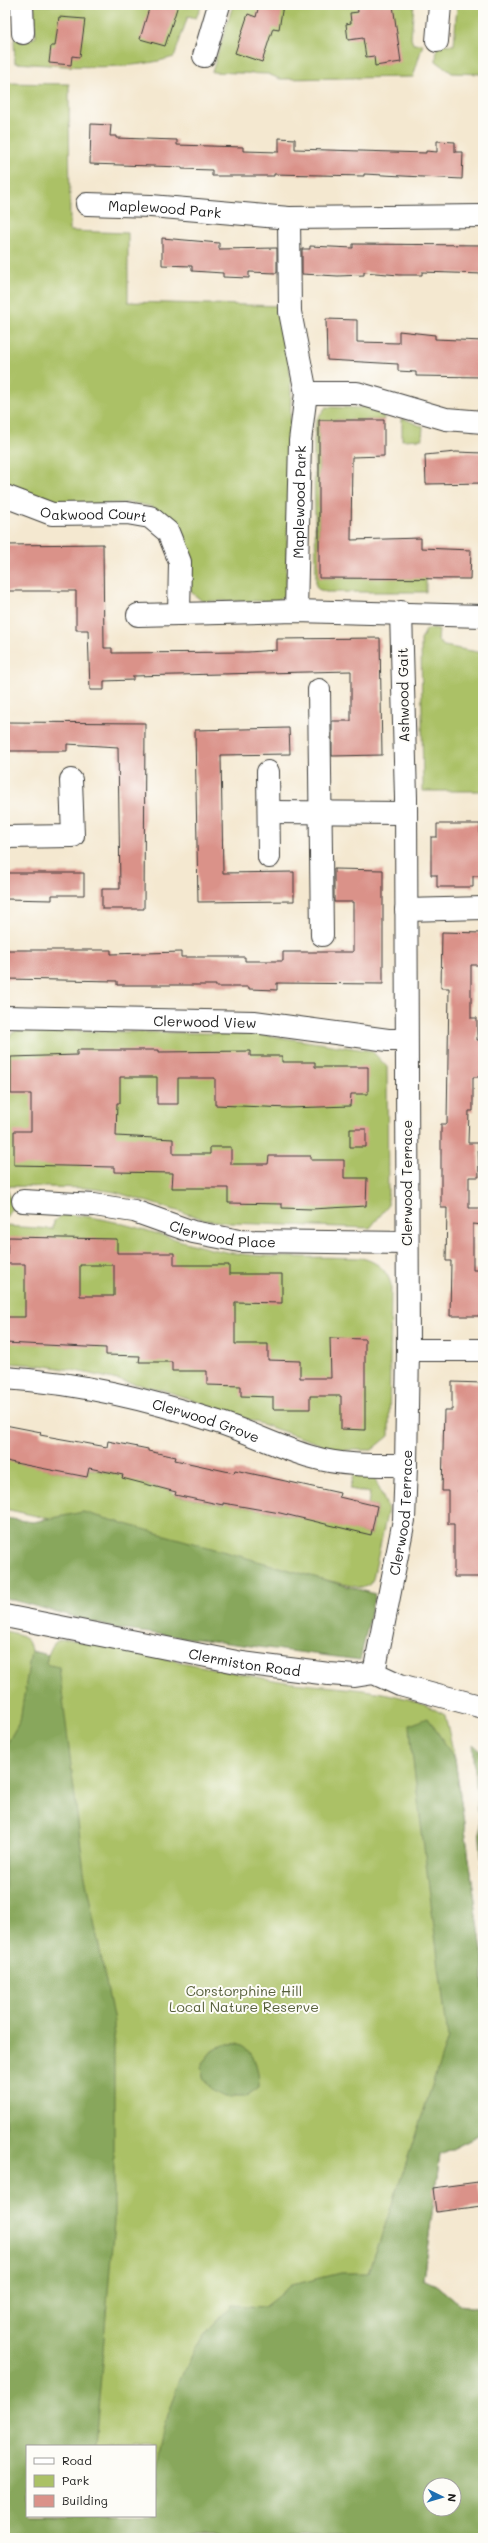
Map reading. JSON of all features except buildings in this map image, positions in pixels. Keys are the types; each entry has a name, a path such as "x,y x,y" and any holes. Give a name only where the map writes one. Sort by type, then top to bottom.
{"street":[{"path":"201,46 219,5"},
{"name":"Maplewood Park","path":"88,204 151,206 289,218 483,216"},
{"name":"Maplewood Park","path":"289,218 290,312 306,393 300,441 296,611"},
{"path":"306,393 357,393 446,419 483,422"},
{"name":"Oakwood Court","path":"5,496 52,514 127,513 150,517 168,532 180,562 178,614"},
{"path":"138,615 296,611 401,612 483,616"},
{"name":"Ashwood Gait","path":"401,612 406,910 405,1040"},
{"path":"319,690 322,812 322,934"},
{"path":"268,772 269,857"},
{"path":"5,837 73,836 71,780"},
{"path":"269,812 405,813"},
{"path":"406,910 483,908"},
{"name":"Clerwood View","path":"5,1017 254,1022 388,1040 405,1040"},
{"name":"Clerwood Terrace","path":"374,1673 404,1520 408,1350 405,1040"},
{"name":"Clerwood Place","path":"37,1207 94,1205 134,1211 193,1232 240,1241 406,1243"},
{"path":"408,1350 483,1350"},
{"name":"Clerwood Grove","path":"5,1378 74,1384 125,1395 220,1422 313,1458 337,1463 406,1465"},
{"name":"Clermiston Road","path":"5,1616 242,1663 355,1676 374,1673"},
{"path":"374,1673 400,1685 483,1707"}],"green space":[{"path":"34,5 202,5 196,18 188,16 174,57 135,65 95,67 15,63 14,40 18,37 22,43 36,37"},
{"path":"233,5 414,5 411,38 413,44 423,44 413,77 280,79 268,74 212,72"},
{"path":"457,5 483,5 483,74 452,73 436,61 437,44 454,45"},
{"path":"5,83 69,84 70,231 128,233 128,302 286,306 291,392 286,594 276,601 202,601 191,592 188,559 179,531 171,520 160,511 145,505 127,503 63,506 42,502 5,488"},
{"path":"367,404 383,411 384,420 319,420 319,578 426,578 426,592 326,592 318,589 316,586 314,442 316,420 326,407 359,408"},
{"path":"402,419 423,427 422,439 402,440"},
{"path":"433,628 439,629 438,641 444,646 483,653 483,791 423,791 421,640 426,630"},
{"path":"19,1030 258,1034 372,1051 387,1067 388,1206 370,1228 230,1223 207,1220 115,1192 87,1188 7,1186 12,1208 5,1219 5,1041 7,1041 12,1033"},
{"path":"64,1214 121,1223 192,1244 229,1252 248,1255 286,1257 362,1258 376,1264 384,1270 391,1284 389,1436 372,1450 337,1450 163,1390 72,1370 39,1365 5,1363 5,1226 53,1229 54,1221"},
{"path":"5,1460 86,1477 89,1469 123,1475 148,1485 169,1490 175,1495 223,1505 227,1503 333,1524 371,1535 377,1506 368,1504 370,1493 350,1489 354,1474 373,1474 388,1509 373,1579 369,1585 362,1588 5,1509"},
{"path":"83,1512 375,1594 360,1660 118,1629 5,1598 5,1518 33,1522"},
{"name":"Corstorphine Hill Local Nature Reserve","path":"5,1631 19,1634 26,1638 31,1651 48,1655 51,1648 57,1641 68,1639 280,1681 385,1693 426,1705 445,1715 455,1759 483,1958 483,2117 478,2136 440,2155 423,2279 436,2285 460,2305 483,2309 483,2538 5,2538"},
{"path":"31,1651 48,1655 46,1664 59,1667 84,1871 114,2022 114,2221 95,2445 26,2445 26,2517 156,2517 157,2471 165,2426 171,2403 189,2361 203,2337 211,2327 232,2305 264,2307 292,2285 341,2273 369,2273 448,2038 412,1753 410,1725 428,1718 455,1759 483,1958 483,2117 478,2136 440,2155 423,2279 436,2285 460,2305 483,2309 483,2538 5,2538 5,1747 20,1721"},
{"path":"473,1744 483,1753 483,1880"},
{"path":"224,2044 240,2045 250,2052 256,2063 259,2087 245,2097 225,2097 212,2091 203,2077 202,2063 212,2051"}]}
